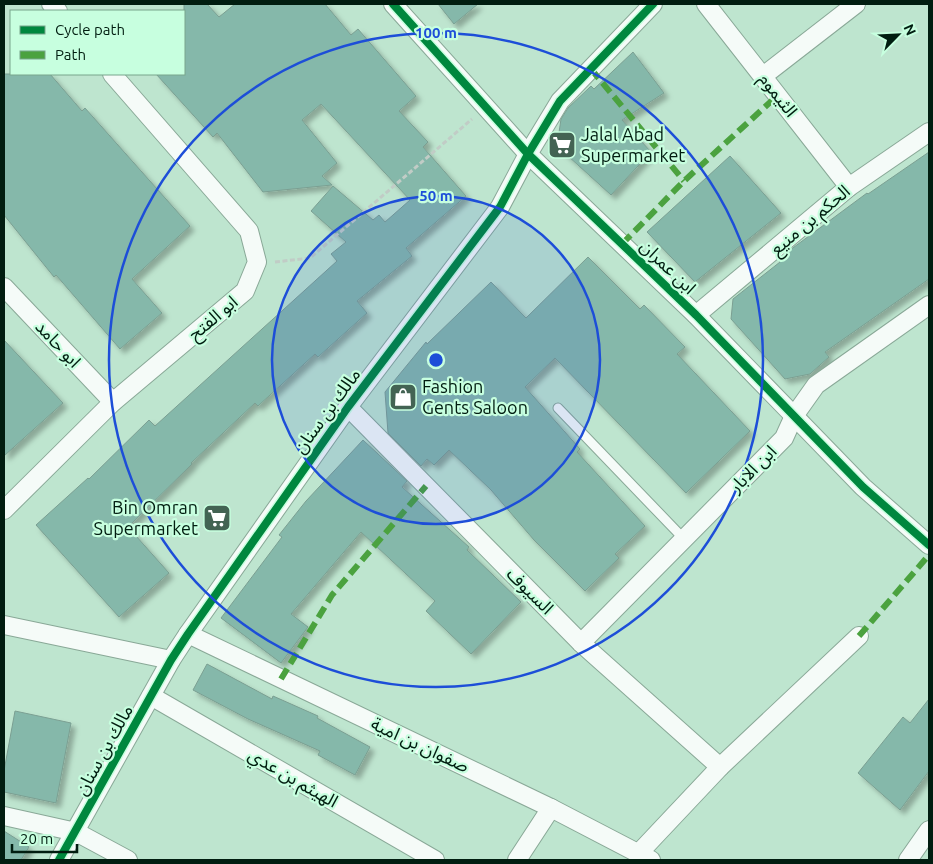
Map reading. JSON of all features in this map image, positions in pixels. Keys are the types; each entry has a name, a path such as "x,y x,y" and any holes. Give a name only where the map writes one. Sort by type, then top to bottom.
{"street":[{"name":"ابن عمران","path":"393,4 528,154 696,315 863,487 929,545"},
{"name":"مالك بن سنان","path":"59,860 171,660 188,634 348,407 500,207 528,154 560,101 653,4"},
{"name":"الثيموم","path":"706,4 849,187"},
{"path":"762,76 856,4"},
{"path":"113,75 249,231 257,262"},
{"name":"الحكم بن منيع","path":"696,315 849,187 929,132"},
{"name":"ابو الفتح","path":"4,510 113,402 245,291 257,262"},
{"name":"ابو حامد","path":"4,287 113,402"},
{"name":"ابن الابار","path":"581,643 784,438 794,416 816,385 929,305"},
{"name":"السيوف","path":"348,407 581,643 720,767"},
{"path":"4,626 171,660"},
{"name":"صفوان بن امية","path":"188,634 551,808 644,857"},
{"path":"644,857 720,767 859,636"},
{"name":"الهيثم بن عدي","path":"151,696 435,860"},
{"path":"517,860 551,808"},
{"path":"4,816 76,832 128,860"},
{"path":"908,860 929,830"}],"lane":[{"path":"558,408 684,539"}],"path":[{"path":"257,262 300,261 310,258 486,108"}],"building":[{"path":"184,4 207,4 219,17 235,4 325,4 351,35 358,29 416,96 399,111 428,142 423,147 466,196 406,248 412,256 357,301 367,313 318,357 315,354 258,406 255,403 191,463 128,527 169,573 119,617 36,525 89,479 149,420 155,426 337,261 331,254 346,242 311,211 333,186 373,220 379,215 385,222 410,200 321,104 302,120 337,163 322,176 332,185 263,192 217,133 213,137 157,75 185,75"},
{"path":"438,4 478,4 454,24"},
{"path":"633,52 664,93 622,120 651,152 611,195 557,146 561,119 568,108 591,86 594,89"},
{"path":"4,74 51,75 82,111 85,108 190,226 132,279 162,313 120,349 56,275 54,277 4,215"},
{"path":"929,152 929,279 825,352 829,357 810,374 785,379 731,319 733,299 780,262 778,260 786,253 867,193"},
{"path":"730,156 781,213 695,282 647,232"},
{"path":"588,257 640,309 644,305 685,347 677,354 750,431 686,493 555,358 525,387 580,449 577,452 645,526 615,554 619,558 585,591 534,540 491,490 449,450 434,465 427,459 421,466 388,433 385,392 426,342 427,344 491,282 526,318"},
{"path":"4,340 63,403 4,456"},
{"path":"363,440 407,481 402,487 469,547 467,550 521,602 471,654 426,611 435,601 361,532 291,614 308,627 281,663 221,618 282,537 279,535 306,501"},
{"path":"207,664 272,699 273,696 318,716 317,718 370,747 355,775 318,755 320,751 248,719 193,690"},
{"path":"929,699 929,771 900,810 858,773 903,717 910,723"},
{"path":"15,711 71,723 56,803 4,792 4,771"},
{"path":"4,831 29,847 21,860 4,860"}],"marked path":[{"path":"591,69 684,181"},
{"path":"622,244 684,181 778,95"},
{"path":"281,679 332,595 426,486"},
{"path":"859,636 929,555"}],"cycle path":[{"path":"393,4 528,154 696,315 863,487 929,545"},
{"path":"59,860 171,660 188,634 348,407 500,207 528,154 560,101 653,4"}],"place":[{"name":"Jalal Abad Supermarket","path":"562,145"},
{"name":"Fashion Gents Saloon","path":"403,397"},
{"name":"Bin Omran Supermarket","path":"217,518"}]}
